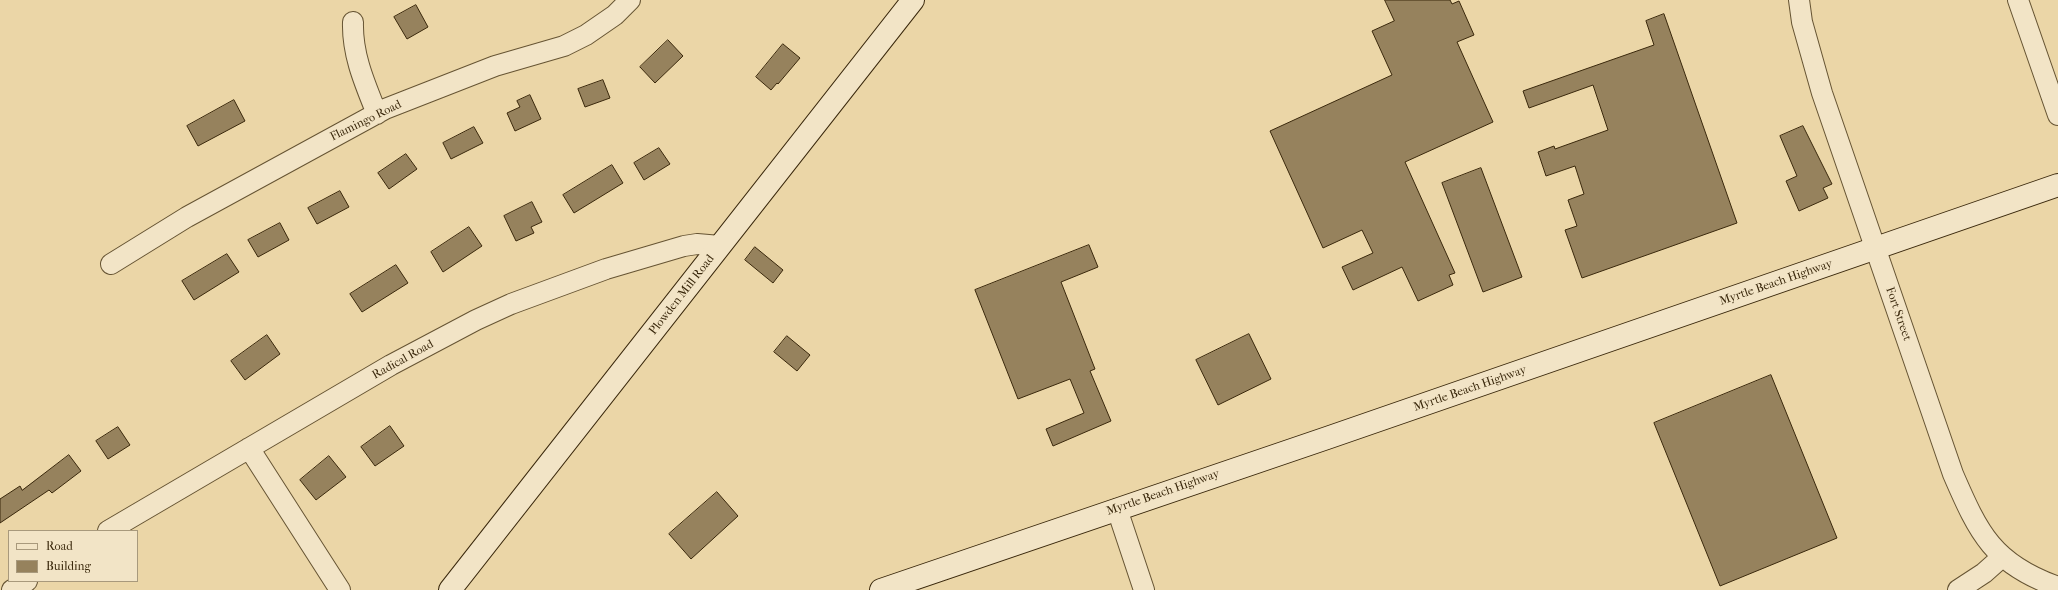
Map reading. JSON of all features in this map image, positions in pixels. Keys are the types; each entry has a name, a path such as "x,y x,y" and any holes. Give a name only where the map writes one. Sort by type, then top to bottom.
{"main road":[{"name":"Plowden Mill Road","path":"450,590 913,0"},
{"name":"Myrtle Beach Highway","path":"881,590 2058,185"}],"street":[{"name":"Flamingo Road","path":"111,264 187,217 377,114 495,66 564,46 586,35 615,15 630,0"},
{"name":"Fort Street","path":"1799,0 1802,22 1822,93 1953,474 1973,519 2002,557 2026,573 2058,587"},
{"path":"2018,0 2058,115"},
{"path":"353,22 353,39 356,58 377,114"},
{"name":"Radical Road","path":"110,530 391,366 511,304 606,269 684,246 697,244 720,246"},
{"path":"249,448 340,590"},
{"path":"1117,509 1144,590"},
{"path":"1958,590 1984,573 2002,557"},
{"path":"12,590 25,582"}],"building":[{"path":"1385,0 1450,0 1452,4 1459,1 1474,35 1457,42 1493,122 1405,162 1455,273 1449,275 1453,285 1418,301 1402,267 1353,290 1342,267 1373,253 1362,230 1323,248 1270,131 1392,75 1372,31 1394,21"},
{"path":"416,5 428,27 407,39 394,17"},
{"path":"1664,14 1737,223 1582,278 1565,230 1577,226 1568,200 1584,194 1575,166 1546,176 1538,152 1554,146 1555,149 1608,130 1593,85 1529,108 1523,91 1654,45 1646,21"},
{"path":"668,40 683,56 655,83 640,67"},
{"path":"783,44 800,58 771,90 756,77"},
{"path":"603,80 610,98 585,107 578,89"},
{"path":"530,95 541,119 515,131 507,113 520,107 517,101"},
{"path":"234,100 245,121 198,146 187,126"},
{"path":"1803,126 1832,184 1823,188 1828,198 1799,211 1786,181 1797,176 1780,136"},
{"path":"474,127 483,143 451,159 443,143"},
{"path":"659,148 670,164 644,180 634,163"},
{"path":"406,154 417,169 389,189 378,173"},
{"path":"612,165 623,183 574,213 563,195"},
{"path":"1481,168 1522,277 1483,292 1442,183"},
{"path":"340,191 349,207 317,224 308,208"},
{"path":"532,202 542,222 531,227 534,233 516,241 504,216"},
{"path":"280,223 289,240 258,257 248,240"},
{"path":"469,227 482,246 443,272 431,252"},
{"path":"1089,245 1098,267 1061,282 1095,369 1090,371 1111,421 1053,446 1046,429 1084,413 1070,379 1018,399 975,290"},
{"path":"755,247 783,270 773,283 745,260"},
{"path":"227,254 239,272 194,300 182,281"},
{"path":"396,265 408,283 362,312 350,294"},
{"path":"1249,334 1271,379 1218,405 1196,360"},
{"path":"267,335 280,354 245,380 231,361"},
{"path":"787,336 810,355 797,371 774,352"},
{"path":"1771,375 1837,538 1720,586 1654,423"},
{"path":"390,426 404,446 375,466 361,447"},
{"path":"118,427 130,445 108,459 96,441"},
{"path":"69,455 81,471 52,493 49,490 0,523 0,499 20,486 22,490"},
{"path":"329,456 346,477 316,500 300,480"},
{"path":"717,492 738,516 691,559 669,534"}]}
